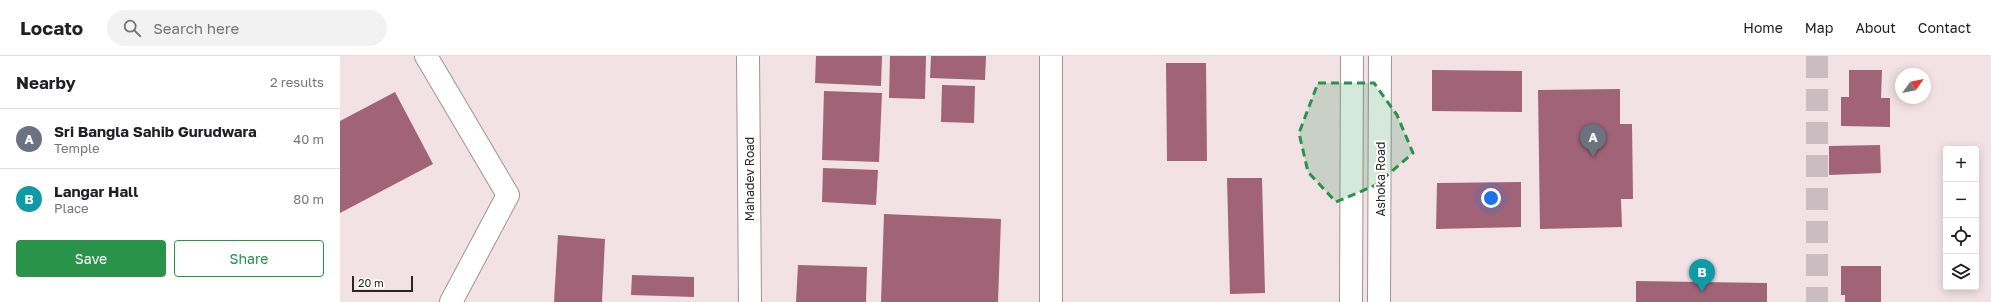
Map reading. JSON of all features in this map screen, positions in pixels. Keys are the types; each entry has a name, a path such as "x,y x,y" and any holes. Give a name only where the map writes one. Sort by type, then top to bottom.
{"street":[{"path":"426,56 508,195 451,302"},
{"name":"Mahadev Road","path":"748,56 750,302"},
{"path":"1051,56 1051,302"},
{"path":"1351,302 1352,56"},
{"name":"Ashoka Road","path":"1380,56 1380,300"}],"highlighted area":[{"path":"1318,83 1374,83 1397,115 1413,153 1376,185 1336,202 1308,172 1299,133"}],"building":[{"path":"816,56 882,56 881,86 815,83"},
{"path":"890,56 926,56 925,99 889,98"},
{"path":"931,56 986,56 985,80 930,78"},
{"path":"1166,63 1206,63 1207,161 1167,161"},
{"path":"1432,70 1522,71 1522,112 1432,111"},
{"path":"1849,70 1882,70 1881,98 1890,98 1890,127 1841,126 1841,97 1849,97"},
{"path":"942,85 975,86 974,123 941,122"},
{"path":"1620,89 1620,124 1632,124 1633,199 1621,199 1622,227 1540,229 1538,90"},
{"path":"824,91 882,93 879,162 822,160"},
{"path":"395,92 433,164 340,213 340,121"},
{"path":"1880,145 1881,173 1829,175 1829,146"},
{"path":"823,168 878,170 876,205 822,202"},
{"path":"1227,178 1262,178 1265,293 1230,294"},
{"path":"1521,182 1521,227 1436,229 1437,183"},
{"path":"884,214 1001,219 998,302 881,302"},
{"path":"558,235 605,239 602,302 554,302"},
{"path":"798,265 867,267 866,302 796,302"},
{"path":"1841,266 1881,266 1881,302 1845,302 1845,295 1841,295"},
{"path":"632,275 694,277 694,297 631,295"},
{"path":"1636,281 1767,283 1767,302 1636,302"}],"tunnel":[{"path":"1817,56 1817,302"}],"place":[{"name":"Sri Bangla Sahib Gurudwara","path":"1593,157"},
{"name":"Langar Hall","path":"1702,292"}]}
